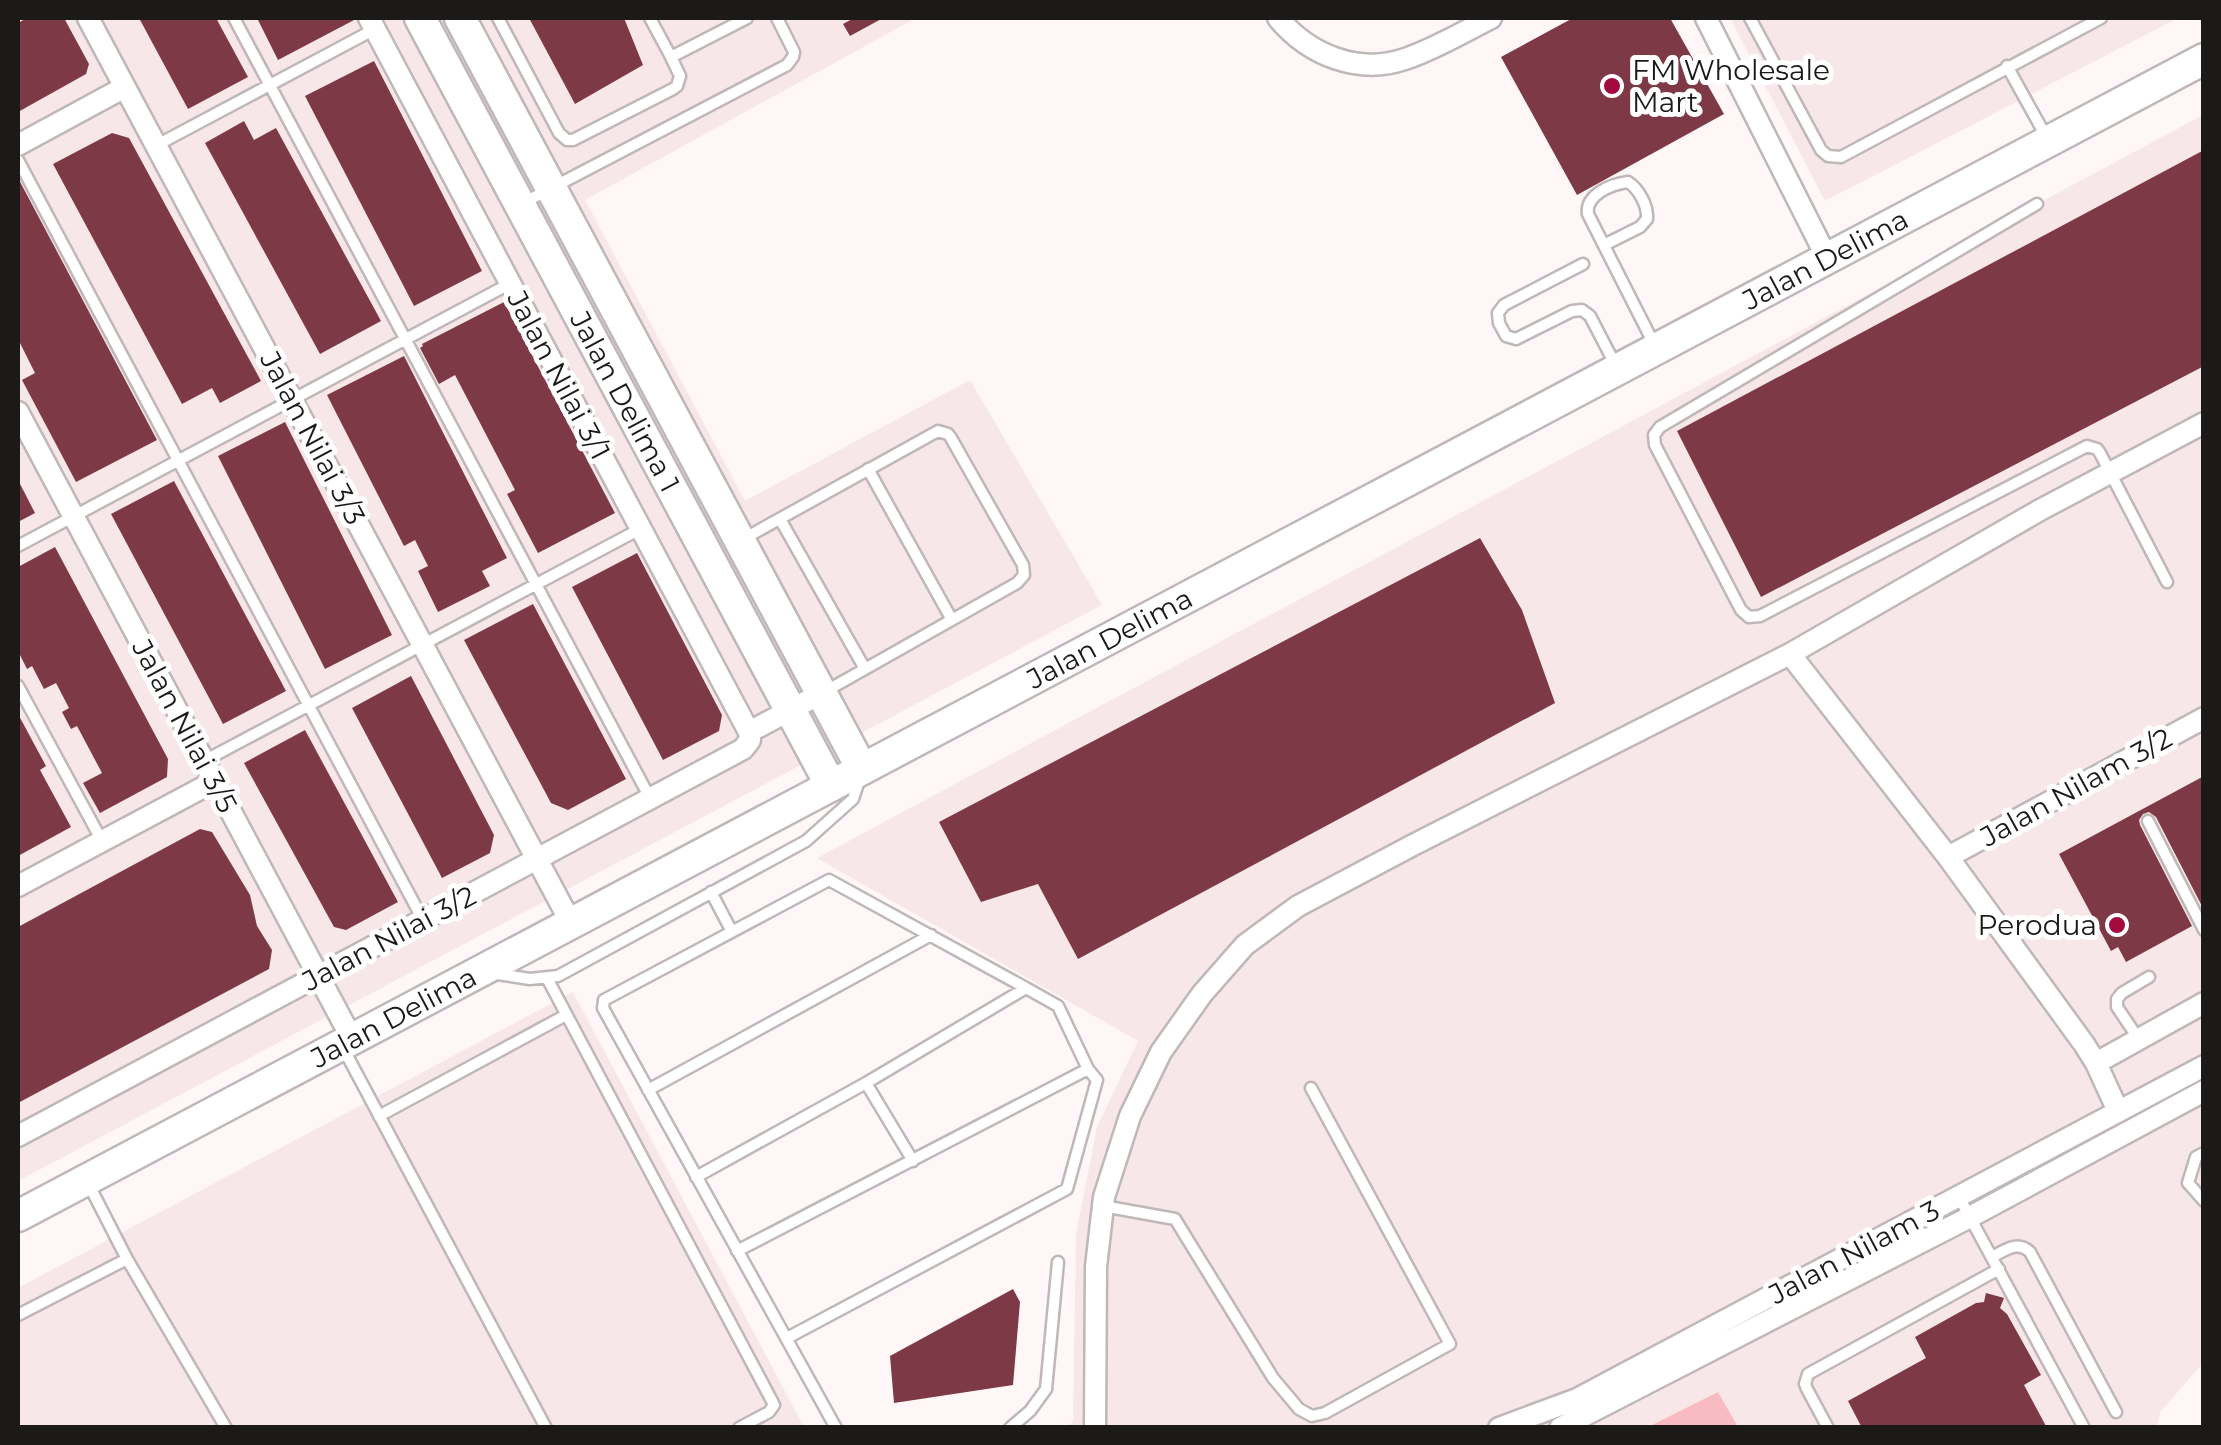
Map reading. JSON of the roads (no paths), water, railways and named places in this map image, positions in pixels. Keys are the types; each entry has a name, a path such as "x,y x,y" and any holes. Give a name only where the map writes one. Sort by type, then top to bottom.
{"street":[{"name":"Jalan Nilai 3/3","path":"88,18 571,923"},
{"name":"Jalan Delima 1","path":"420,18 832,786"},
{"name":"Jalan Delima 1","path":"460,18 862,769"},
{"path":"1278,18 1301,41 1322,54 1357,64 1376,64 1401,61 1425,52 1490,18"},
{"path":"1706,18 1827,258"},
{"name":"Jalan Nilai 3/1","path":"372,23 749,732"},
{"name":"Jalan Delima","path":"18,1216 2204,59"},
{"path":"18,144 125,87"},
{"name":"Jalan Nilai 3/5","path":"18,412 318,976 347,1042"},
{"path":"1094,1428 1096,1268 1103,1206 1130,1116 1161,1052 1202,994 1245,945 1298,906 1790,654 2040,510 2204,424"},
{"path":"1790,654 1948,857 2096,1063 2118,1111"},
{"name":"Jalan Nilai 3/2","path":"18,1136 744,749 750,740 749,732 822,693"},
{"name":"Jalan Nilam 3/2","path":"1948,857 2204,718"},
{"path":"18,886 214,781"},
{"path":"2096,1063 2204,1003"},
{"name":"Jalan Nilam 3","path":"1498,1428 1577,1399 2204,1066"},
{"name":"Jalan Nilam 3","path":"1560,1428 1970,1217 2204,1091"}],"lane":[{"path":"234,18 650,798"},
{"path":"498,18 559,133 567,140 578,139 677,86 680,76 650,18"},
{"path":"671,57 747,18"},
{"path":"520,204 787,65 794,52 777,18"},
{"path":"1750,18 1821,150 1828,156 1841,156 2100,18"},
{"path":"157,145 270,85 372,23"},
{"path":"2007,66 2048,141"},
{"path":"18,160 423,920"},
{"path":"1604,246 1640,227 1647,219 1636,189 1628,182 1594,196 1587,204 1588,214 1604,246 1656,348"},
{"path":"2037,204 1660,427 1654,435 1655,445 1741,610 1749,616 1754,617 2082,448 2092,447 2110,473 2166,582"},
{"path":"1583,264 1504,305 1498,313 1499,323 1506,336 1516,339 1572,311 1582,310 1590,316 1618,369"},
{"path":"18,546 510,283"},
{"path":"740,541 933,432 943,432 951,438 1024,570 1018,583 822,693"},
{"path":"868,469 952,620"},
{"path":"780,519 865,669"},
{"path":"204,761 641,528"},
{"path":"18,686 102,841"},
{"path":"480,972 530,979 558,976 808,839 853,799 862,769"},
{"path":"2148,820 2204,930"},
{"path":"787,1338 1065,1192 1096,1083 1058,1006 828,880 604,1000 603,1008 836,1428"},
{"path":"711,892 731,930"},
{"path":"648,1090 931,935"},
{"path":"2138,1038 2117,1008 2116,998 2149,977"},
{"path":"547,978 772,1401 772,1409 740,1428"},
{"path":"696,1177 1026,988"},
{"path":"379,1116 566,1015"},
{"path":"347,1042 379,1116 546,1428"},
{"path":"737,1251 1088,1069"},
{"path":"866,1083 913,1161"},
{"path":"1103,1206 1174,1219 1274,1378 1299,1409 1312,1416 1325,1413 1450,1344 1311,1088"},
{"path":"2204,1153 2196,1156 2188,1183 2204,1201"},
{"path":"86,1180 226,1428"},
{"path":"1960,1196 2084,1428"},
{"path":"1992,1257 2017,1245 2030,1252 2116,1412"},
{"path":"18,1316 128,1260"},
{"path":"1010,1428 1030,1412 1046,1389 1058,1262"},
{"path":"1828,1428 1807,1389 1808,1374 1998,1269"}],"place":[{"name":"FM Wholesale Mart","path":"1612,86"},
{"name":"Perodua","path":"2117,925"}]}
